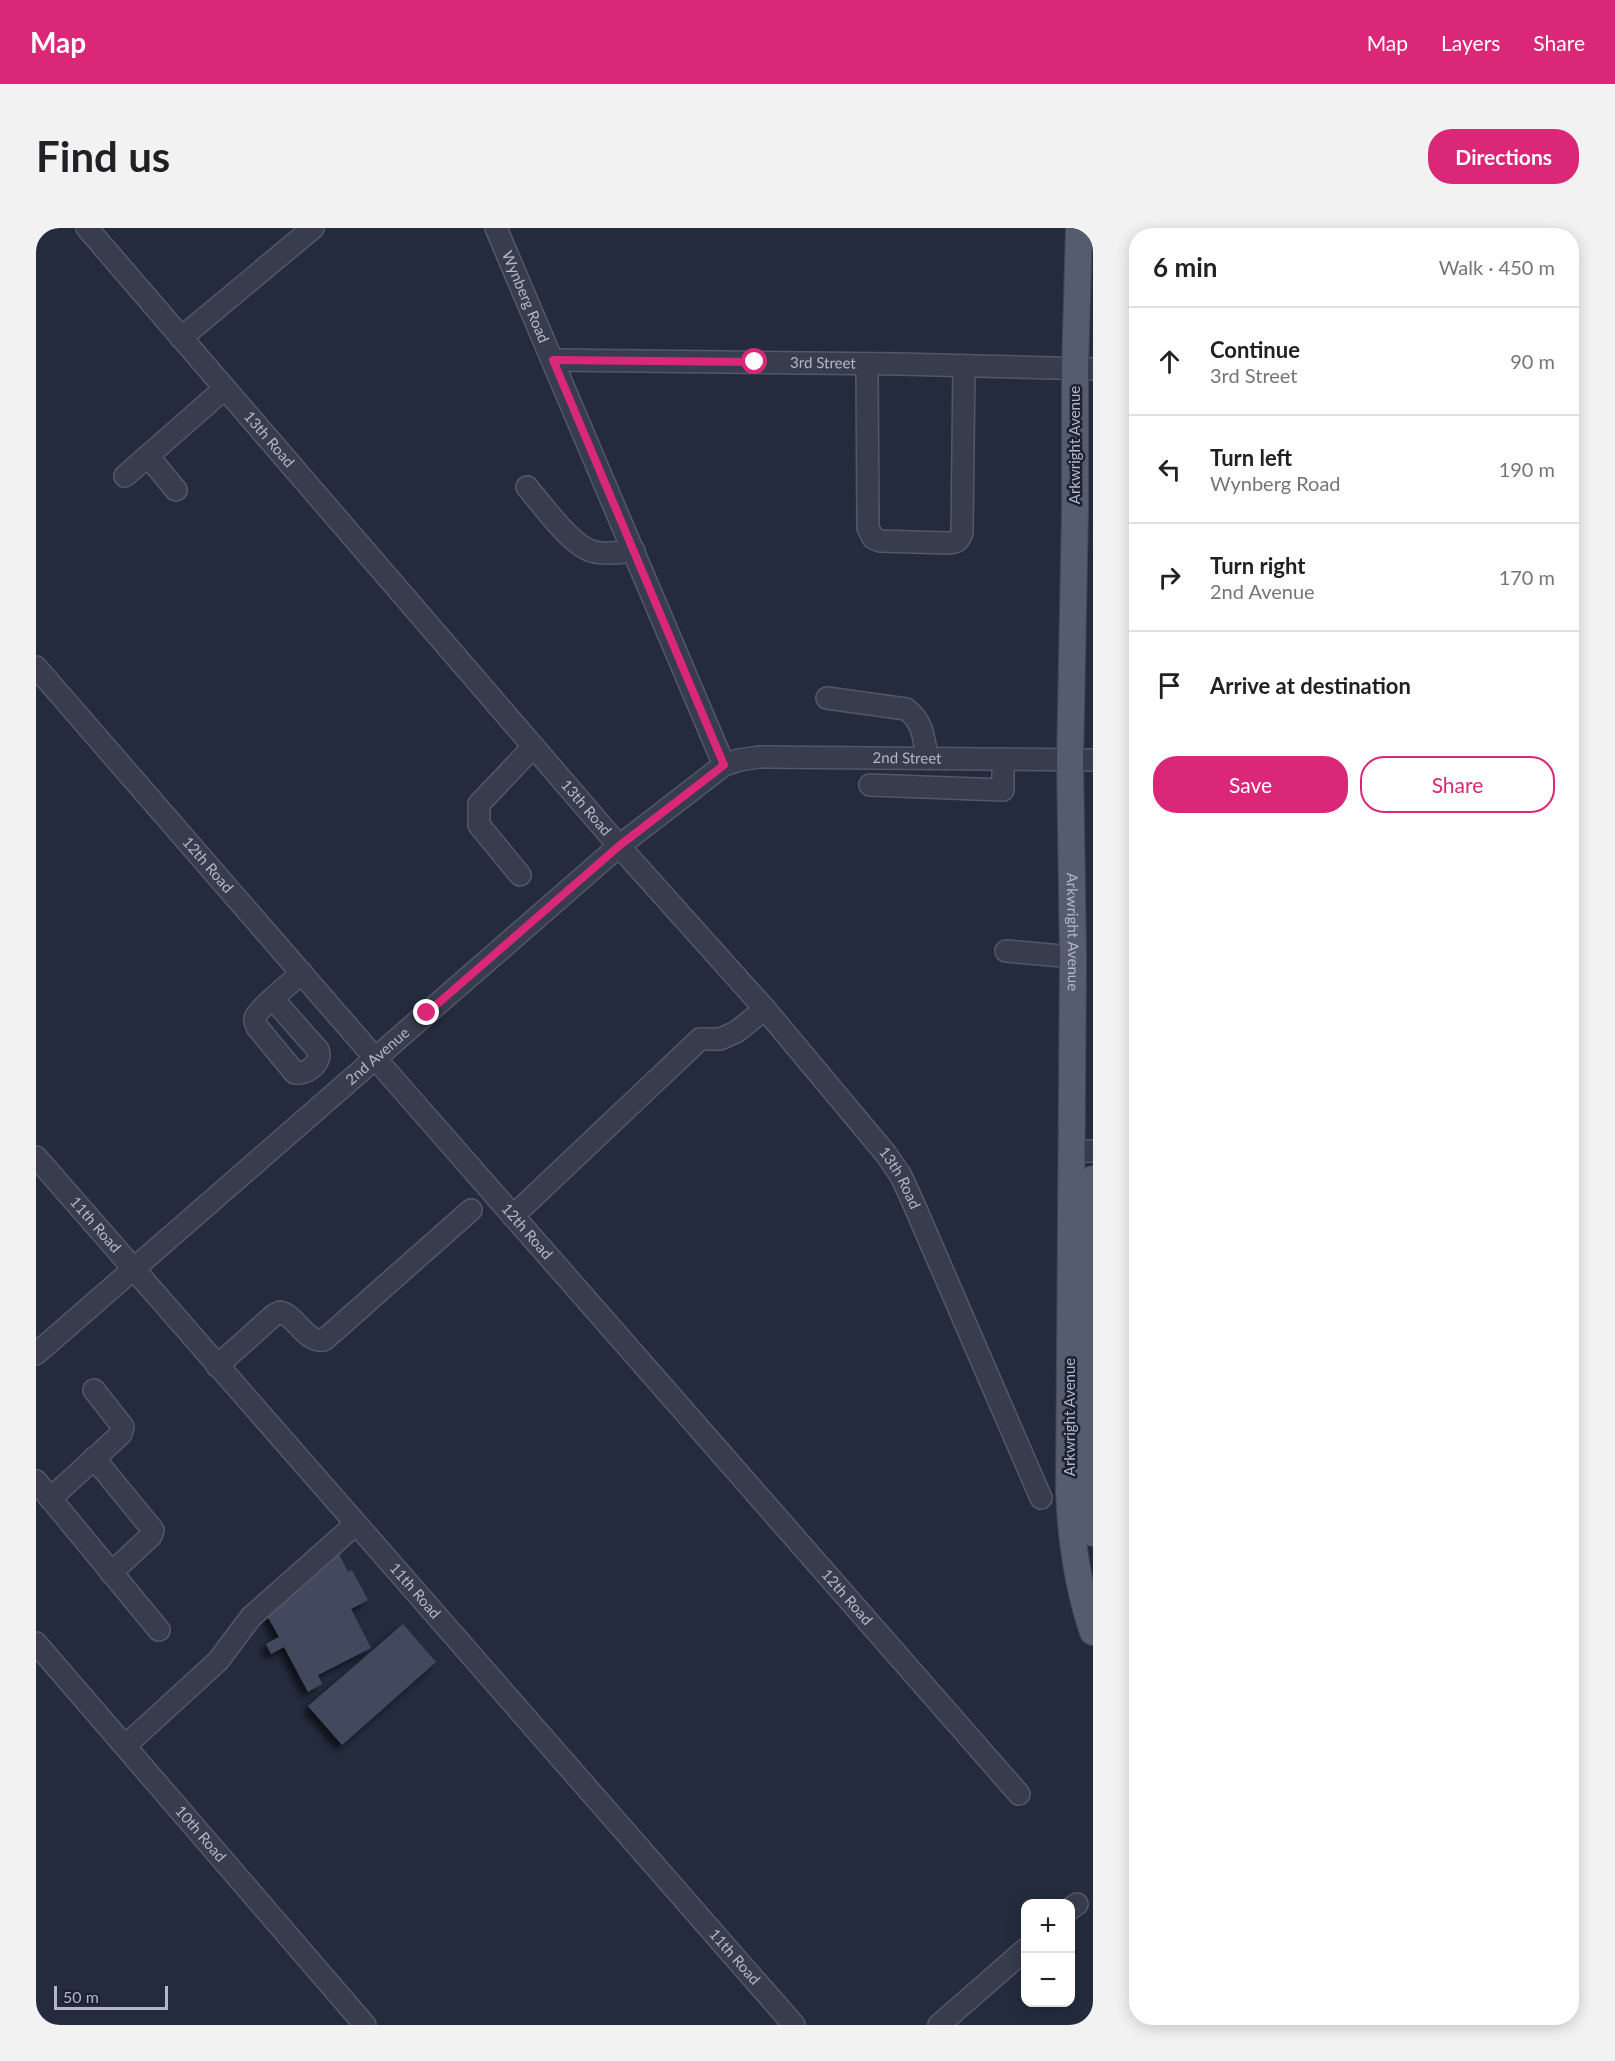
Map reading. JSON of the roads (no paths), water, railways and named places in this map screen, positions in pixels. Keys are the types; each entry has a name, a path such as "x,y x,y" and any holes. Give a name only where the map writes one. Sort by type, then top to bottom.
{"main road":[{"name":"Arkwright Avenue","path":"1079,228 1084,369 1075,513 1081,760 1073,957 1082,1151 1070,1519 1079,1587 1093,1632"},
{"name":"Arkwright Avenue","path":"1093,1179 1087,1406 1089,1495 1093,1533"}],"street":[{"name":"13th Road","path":"87,228 533,747 765,1009 886,1154 901,1176 1041,1498"},
{"path":"181,338 313,228"},
{"name":"Wynberg Road","path":"496,228 724,765"},
{"name":"3rd Street","path":"553,360 867,363 1084,369"},
{"path":"867,363 868,528 873,537 880,541 953,543 960,539 962,533 964,366"},
{"path":"125,476 224,389"},
{"path":"148,456 176,490"},
{"path":"527,488 573,540 583,548 596,553 634,551"},
{"name":"12th Road","path":"36,667 1019,1794"},
{"path":"827,698 906,709 921,723 927,758"},
{"path":"520,875 479,825 478,804 533,747"},
{"name":"2nd Street","path":"724,765 759,757 1081,760"},
{"path":"870,785 1003,790 1003,759"},
{"name":"2nd Avenue","path":"36,1353 619,846 724,765"},
{"path":"1006,951 1073,957"},
{"path":"273,999 302,973"},
{"path":"513,1216 700,1039 720,1039 736,1032 765,1009"},
{"name":"11th Road","path":"36,1157 794,2025"},
{"path":"217,1366 280,1312 287,1313 312,1338 317,1341 324,1340 471,1210"},
{"path":"50,1499 121,1434 123,1427 94,1390"},
{"path":"94,1458 153,1530 151,1536 111,1573"},
{"path":"36,1481 159,1630"},
{"path":"125,1746 214,1666 251,1617 356,1524"},
{"name":"10th Road","path":"36,1643 365,2025"},
{"path":"939,2025 1021,1953"}]}
